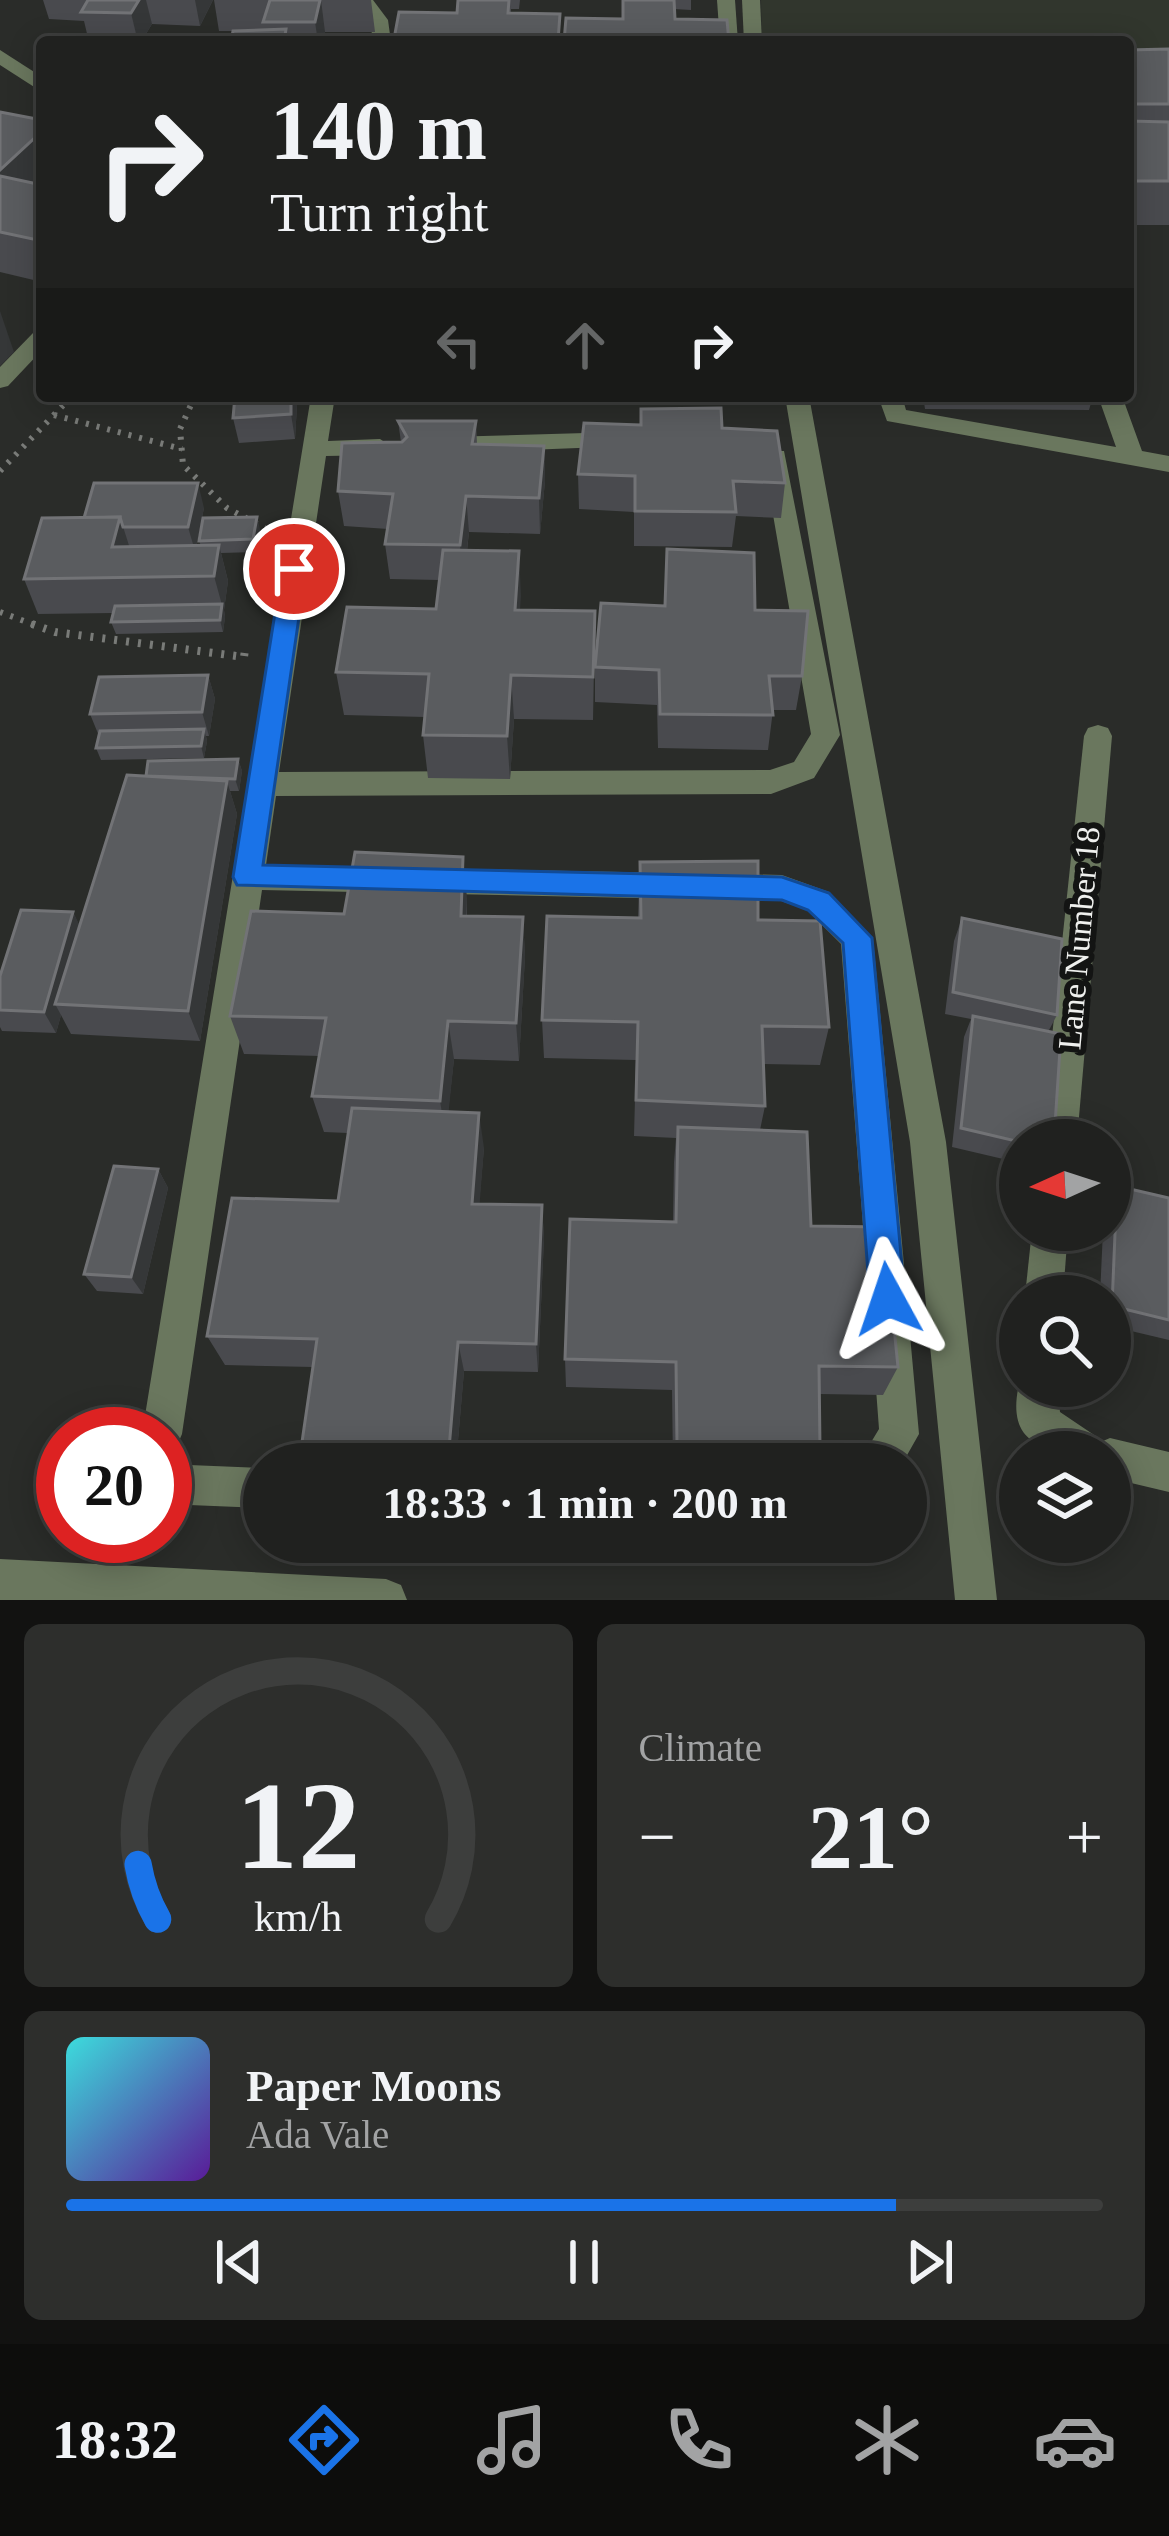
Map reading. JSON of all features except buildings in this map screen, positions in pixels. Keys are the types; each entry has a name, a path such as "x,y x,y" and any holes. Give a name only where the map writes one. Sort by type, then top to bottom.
{"street":[{"path":"364,0 380,20 381,36"},
{"path":"726,0 729,36"},
{"path":"751,0 753,36"},
{"path":"0,56 36,82"},
{"path":"0,380 36,343"},
{"path":"166,1407 322,402"},
{"path":"798,402 928,1142 976,1600"},
{"path":"892,402 895,416 1169,464"},
{"path":"1112,402 1132,458"},
{"path":"313,449 638,440"},
{"path":"261,784 771,782 804,770 826,735 778,460 755,440"},
{"name":"Lane Number 18","path":"1061,1119 1097,736"},
{"path":"247,877 782,889 818,901 857,938 899,1434 893,1443"},
{"path":"1042,1407 1066,1431"},
{"path":"1131,1463 1169,1472"},
{"path":"192,1485 243,1487"},
{"path":"0,1580 386,1600"}],"path":[{"path":"0,471 66,402"},
{"path":"192,402 180,429 183,465 227,508 270,531 266,552"},
{"path":"54,415 182,449"},
{"path":"0,612 55,632 244,657 248,636"}],"shaded area":[{"path":"761,0 1169,0 1169,75 1134,74 1134,36 762,36"}],"route":[{"path":"294,569 247,877 782,889 818,901 857,938 888,1299"}]}
